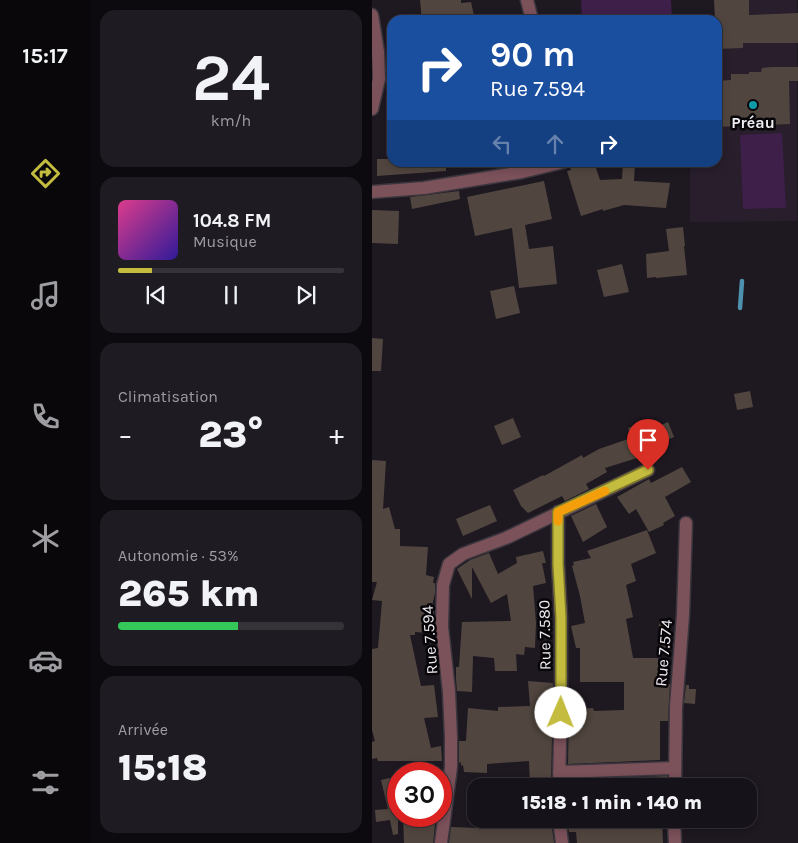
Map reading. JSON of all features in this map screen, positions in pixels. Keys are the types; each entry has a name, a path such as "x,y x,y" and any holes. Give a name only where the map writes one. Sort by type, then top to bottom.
{"street":[{"path":"527,0 531,15"},
{"path":"372,15 378,52 379,79 372,109"},
{"path":"372,192 434,186 545,167"},
{"name":"Rue 7.594","path":"441,843 451,767 449,692 442,627 444,585 449,564 463,554 506,538 648,470"},
{"name":"Rue 7.580","path":"558,512 561,618 559,778"},
{"name":"Rue 7.574","path":"675,778 676,697 683,615 686,523"},
{"path":"559,772 675,768"},
{"path":"560,828 562,843"},
{"path":"674,828 674,843"}],"shaded area":[{"path":"581,0 671,0 672,15 582,15"},
{"path":"714,0 797,0 797,221 690,222 690,167 722,167 722,15 716,15"},
{"path":"782,133 786,208 743,209 740,135"}],"building":[{"path":"420,0 461,0 461,3 471,2 474,15 422,15"},
{"path":"714,0 749,0 749,15 798,13 798,43 743,43 743,48 722,49 722,15 715,15"},
{"name":"Préau","path":"798,67 798,81 789,81 790,124 722,127 722,81 731,80 731,74 761,72 762,68"},
{"path":"377,159 387,159 387,167 446,167 446,171 377,176"},
{"path":"570,167 596,167 600,180 622,179 623,167 635,167 634,181 670,183 666,208 624,205 581,216 567,171 571,170"},
{"path":"544,181 552,219 525,225 529,249 553,246 557,284 519,288 512,228 475,236 467,197"},
{"path":"459,191 460,199 412,209 410,197"},
{"path":"372,210 399,211 398,244 372,243"},
{"path":"683,227 687,275 647,278 646,254 669,251 666,229"},
{"path":"622,264 629,292 604,297 597,270"},
{"path":"514,286 520,313 496,319 490,291"},
{"path":"372,338 383,339 381,371 372,371"},
{"path":"750,391 753,407 737,410 734,394"},
{"path":"513,418 521,437 502,445 494,426"},
{"path":"668,422 674,437 635,454 637,458 605,468 607,472 586,484 589,489 565,501 562,496 528,513 521,506 513,490 544,476 582,455 583,458 599,449 631,438 628,428 642,423 645,432"},
{"path":"372,460 386,461 383,509 389,507 395,529 400,529 400,546 428,547 426,575 434,577 433,583 435,583 431,610 434,612 434,630 430,630 430,633 415,632 415,635 410,635 421,686 434,685 438,717 424,718 431,748 441,746 442,761 378,761 377,758 372,759 372,742 375,741 372,730 372,649 378,648 382,601 372,600 377,582 372,582"},
{"path":"682,467 691,482 665,497 675,516 663,523 664,525 649,532 636,509 629,514 617,497 649,479 651,483"},
{"path":"596,504 607,527 583,542 571,516"},
{"path":"490,505 497,521 463,536 456,519"},
{"path":"647,530 656,553 631,564 636,581 626,585 633,617 626,619 633,658 658,658 659,684 670,684 668,721 660,721 660,760 568,764 569,709 593,708 594,711 624,710 624,682 580,682 580,648 576,648 571,626 585,623 572,566 574,565 573,562 591,558 587,551"},
{"path":"543,551 546,563 542,563 546,583 533,586 536,623 535,648 525,647 524,655 516,654 517,671 495,671 494,658 473,656 472,692 457,691 456,667 459,667 462,622 511,621 507,594 491,603 472,567 472,599 457,569 470,560 489,553 498,574 517,563 516,557"},
{"path":"659,621 670,621 670,650 659,650"},
{"path":"528,681 553,683 551,778 530,778 529,761 487,764 487,773 464,772 463,765 461,766 461,762 459,763 459,741 466,741 468,708 498,711 498,707 530,706"},
{"path":"686,685 689,685 689,689 696,689 695,704 684,703"},
{"path":"667,776 667,778 619,778"},
{"path":"387,779 387,805 381,780"},
{"path":"387,809 387,820 376,822 375,810"},
{"path":"391,827 398,827 398,834 393,835"},
{"path":"403,827 435,827 433,843 404,843"},
{"path":"451,827 552,828 554,843 449,843"},
{"path":"568,828 662,828 663,843 577,843 576,832 569,832"}],"waterway":[{"path":"740,308 742,281"}],"slow traffic":[{"path":"558,521 558,512 605,491"}],"place":[{"name":"Préau","path":"753,105"}],"route":[{"path":"561,713 558,512 648,470"}]}
